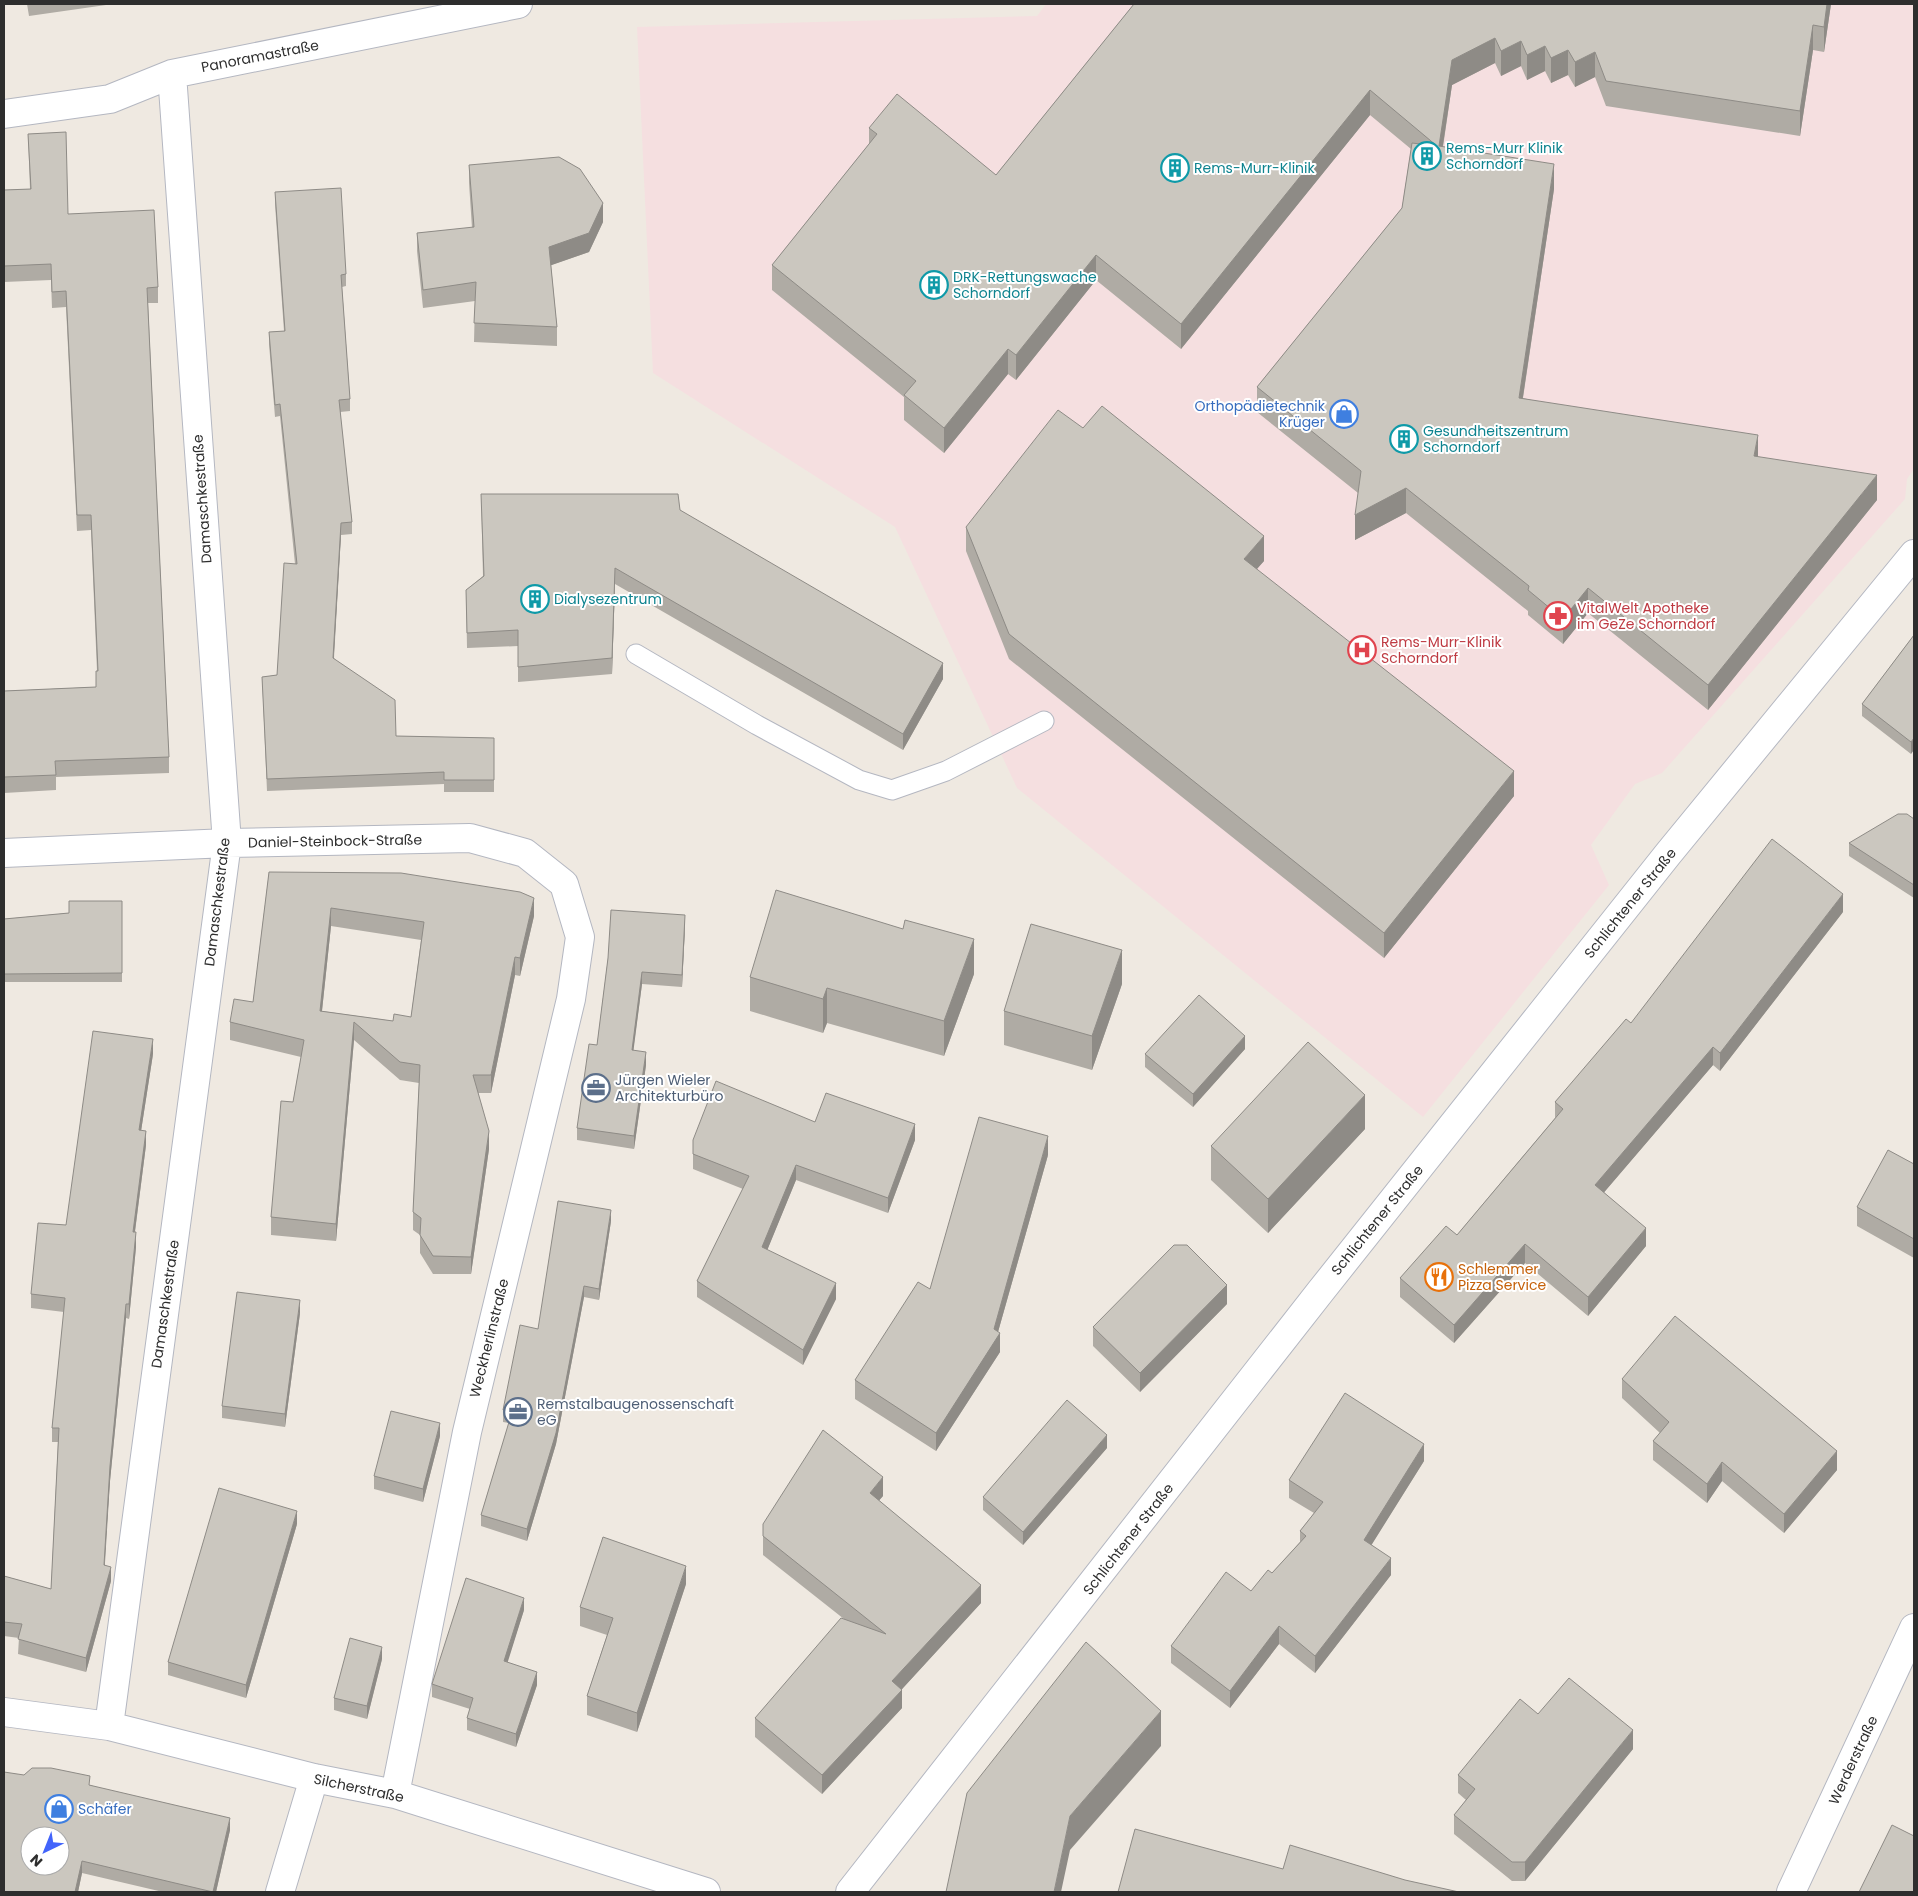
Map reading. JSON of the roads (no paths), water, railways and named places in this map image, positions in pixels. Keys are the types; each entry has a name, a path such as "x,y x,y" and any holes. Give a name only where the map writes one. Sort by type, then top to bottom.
{"street":[{"name":"Panoramastraße","path":"4,114 110,99 172,74 518,4"},
{"name":"Damaschkestraße","path":"109,1726 226,843 172,74"},
{"name":"Schlichtener Straße","path":"850,1892 1350,1254 1668,854 1914,554"},
{"name":"Daniel-Steinbock-Straße","path":"4,853 226,843 470,838 525,853 564,884"},
{"name":"Weckherlinstraße","path":"395,1794 467,1432 571,999 580,937 564,884"},
{"name":"Werderstraße","path":"1791,1892 1914,1628"},
{"name":"Silcherstraße","path":"4,1712 109,1726 314,1778 395,1794 706,1892"},
{"path":"280,1892 314,1778"}],"lane":[{"path":"636,654 757,725 851,775 892,790 946,770 1044,721"}],"place":[{"name":"Rems-Murr Klinik Schorndorf","path":"1427,156"},
{"name":"Rems-Murr-Klinik","path":"1175,168"},
{"name":"DRK-Rettungswache Schorndorf","path":"934,285"},
{"name":"Orthopädietechnik Krüger","path":"1344,414"},
{"name":"Gesundheitszentrum Schorndorf","path":"1404,439"},
{"name":"Dialysezentrum","path":"535,599"},
{"name":"VitalWelt Apotheke im GeZe Schorndorf","path":"1558,616"},
{"name":"Rems-Murr-Klinik Schorndorf","path":"1362,650"},
{"name":"Jürgen Wieler Architekturbüro","path":"596,1088"},
{"name":"Schlemmer Pizza Service","path":"1439,1277"},
{"name":"Remstalbaugenossenschaft eG","path":"518,1412"},
{"name":"Schäfer","path":"59,1809"}]}
